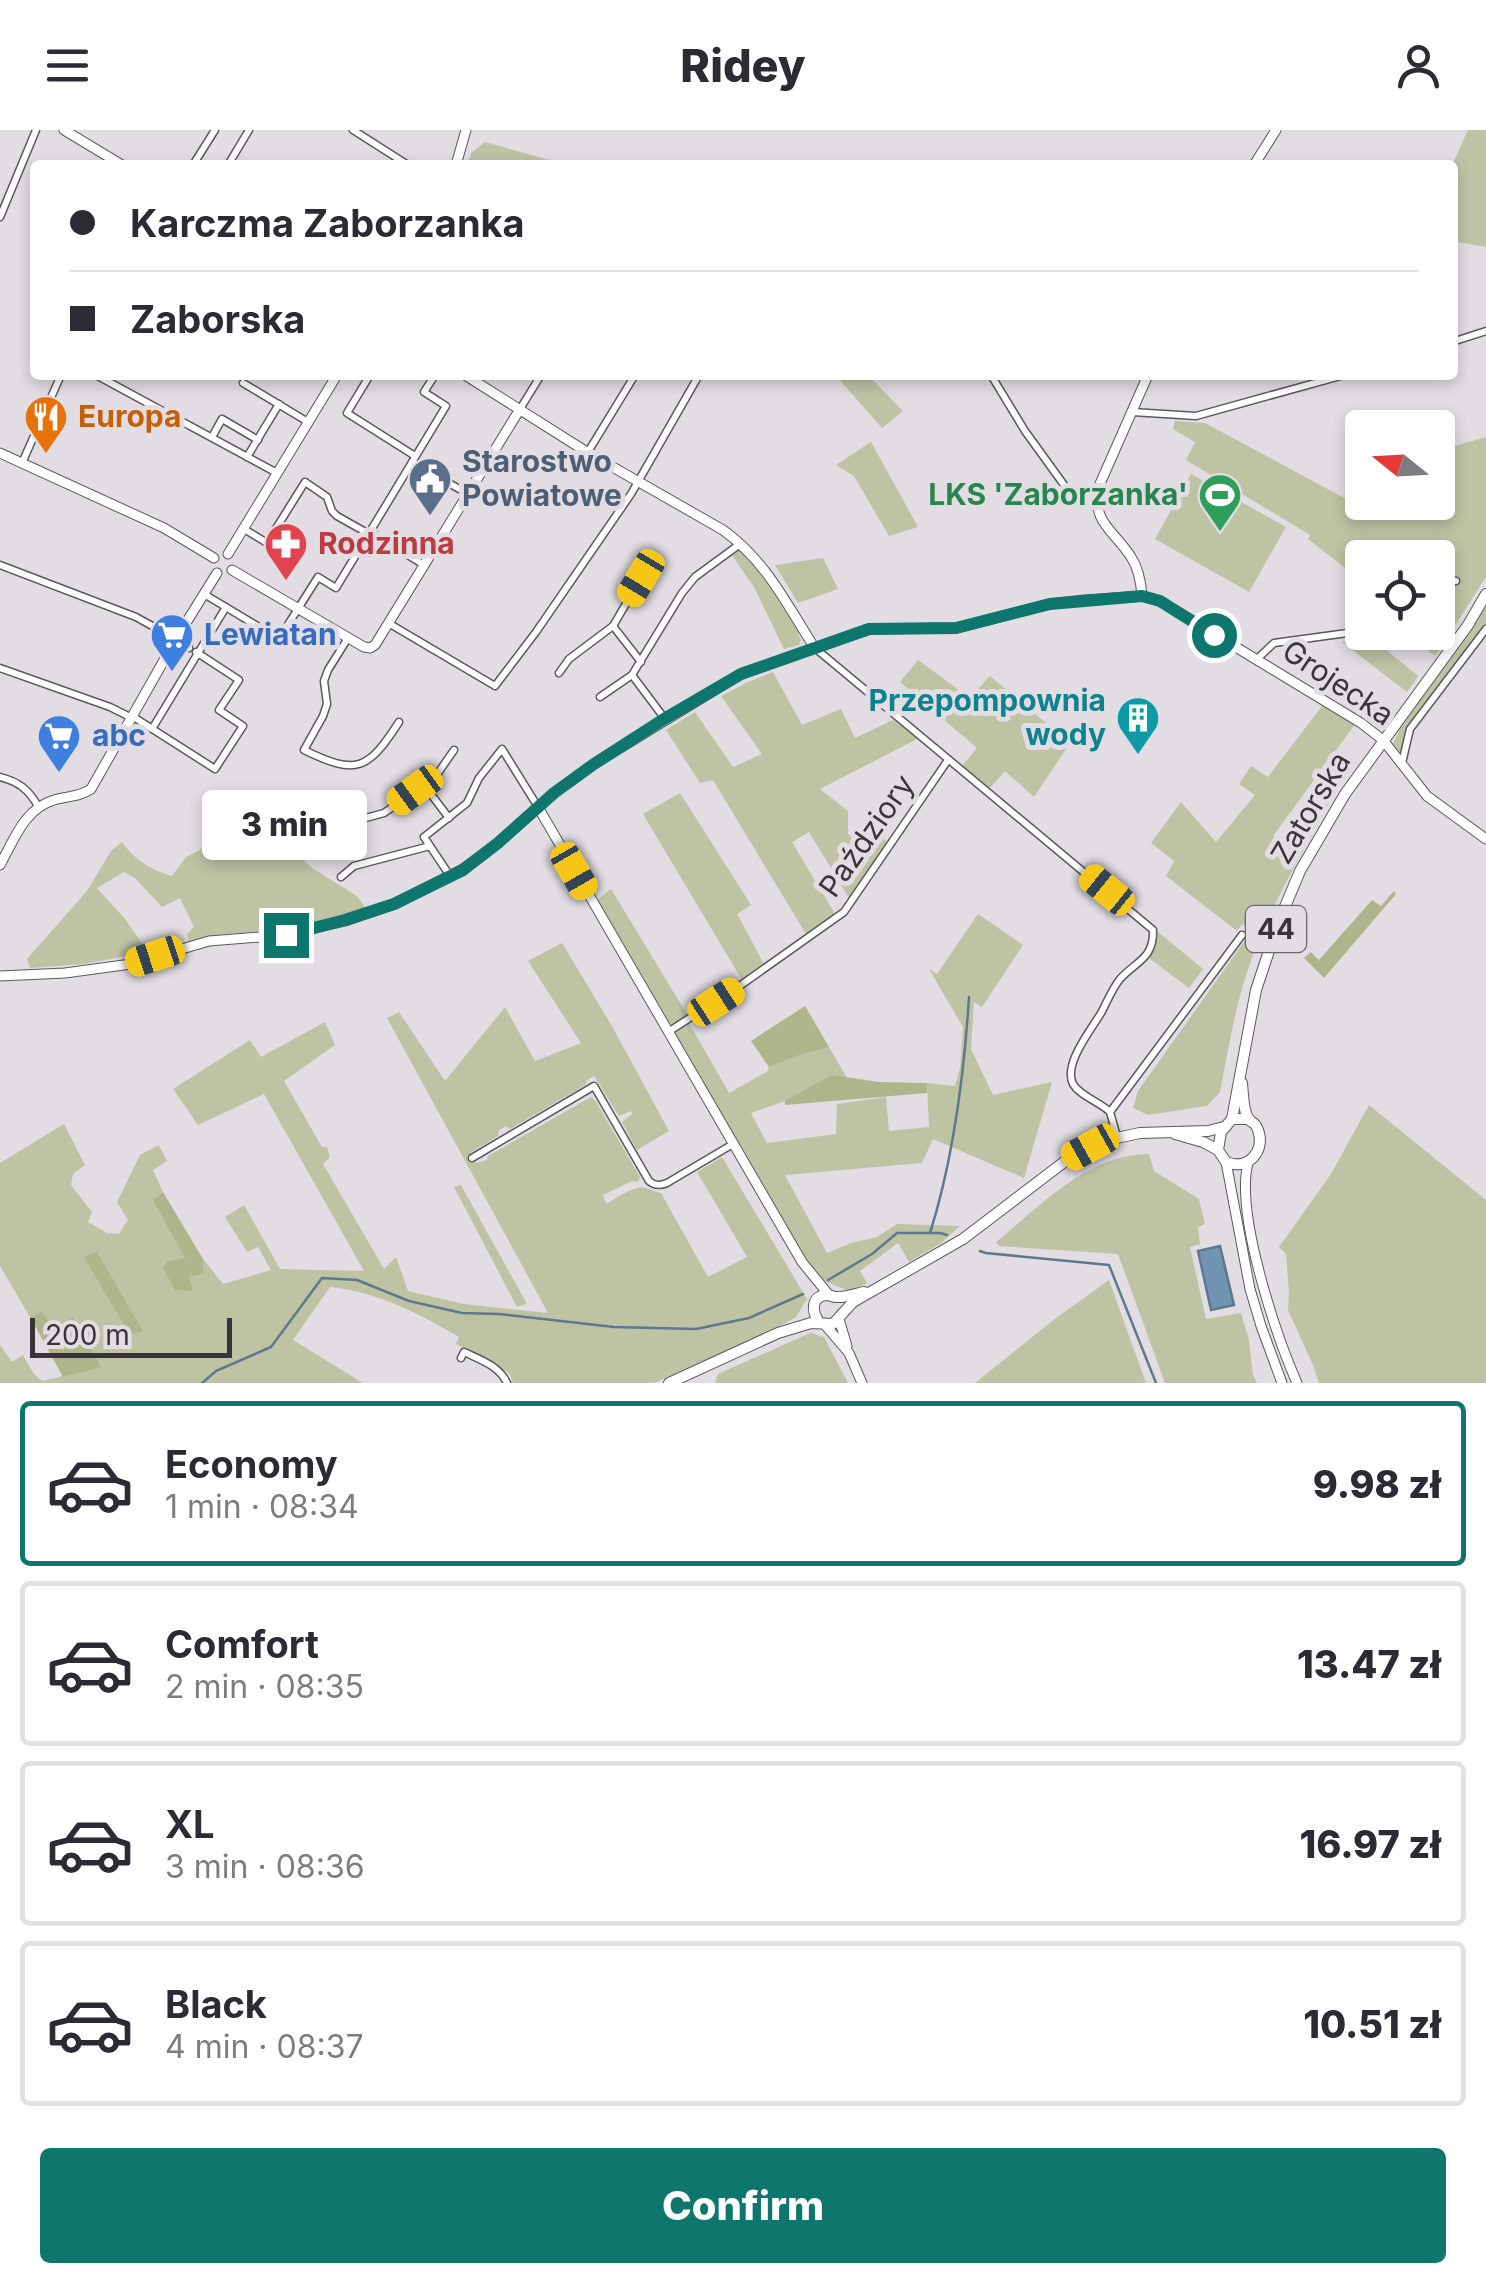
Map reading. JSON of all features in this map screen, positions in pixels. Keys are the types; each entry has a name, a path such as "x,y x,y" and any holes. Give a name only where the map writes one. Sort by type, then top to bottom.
{"main road":[{"name":"Zatorska","path":"1228,1123 1241,1077 1256,990 1285,905 1310,852 1486,594"},
{"name":"Zatorska","path":"1241,1077 1248,1119"},
{"path":"778,1333 833,1324 870,1291 963,1239 1090,1147 1140,1133 1213,1131 1238,1117 1248,1119"},
{"name":"44","path":"1248,1119 1258,1130 1259,1138 1248,1163"},
{"name":"44","path":"1218,1150 1218,1137 1228,1123"},
{"path":"1169,1132 1203,1142 1234,1166 1248,1163"},
{"path":"669,1383 778,1333 814,1304 832,1296 870,1291"},
{"path":"832,1296 841,1304 841,1315"},
{"path":"814,1304 814,1316 822,1323"}],"street":[{"path":"0,218 36,130"},
{"path":"64,130 114,160"},
{"path":"196,160 214,130"},
{"path":"231,160 250,130"},
{"path":"353,130 400,160"},
{"path":"457,160 466,130"},
{"path":"1257,160 1276,130"},
{"path":"1458,340 1486,331"},
{"path":"22,464 59,380"},
{"path":"105,380 277,474"},
{"path":"228,554 332,380"},
{"path":"367,380 347,413 468,494"},
{"path":"204,594 279,639 318,577 336,588 446,406 424,392 432,380"},
{"path":"473,380 740,542 758,559 814,647"},
{"path":"232,570 364,647 376,645 539,380"},
{"path":"588,452 632,380"},
{"path":"390,624 495,686 638,482 696,380"},
{"path":"994,380 1072,496"},
{"path":"0,976 131,964 210,941 286,935 394,904 463,870 594,764 741,674 869,629 956,628 1050,604 1142,596 1141,579 1132,558 1101,520 1096,500 1098,486 1146,380"},
{"path":"1132,412 1196,416 1326,380"},
{"path":"243,383 308,422"},
{"path":"247,457 279,404"},
{"path":"212,437 222,419 258,440"},
{"path":"0,453 164,528 214,558"},
{"path":"243,528 267,543 305,482 327,498 337,516 426,566"},
{"path":"600,698 632,675 694,577 740,542"},
{"path":"228,554 232,570 217,573 212,568 214,558 228,554"},
{"path":"0,565 154,626"},
{"path":"0,866 30,813 38,806 80,796 92,789 217,573"},
{"path":"558,673 569,659 612,626 641,578"},
{"name":"Grojecka","path":"1142,596 1160,601 1341,709 1383,740 1427,796 1486,839"},
{"path":"152,729 194,651 226,607"},
{"path":"612,626 641,662"},
{"path":"1402,764 1410,729 1486,628"},
{"path":"0,668 110,706 214,769 243,726 219,710 239,680 163,632"},
{"path":"1257,660 1274,642 1345,633"},
{"path":"348,638 328,670 323,716 304,750 342,766 366,762 376,756 399,722"},
{"name":"Paździory","path":"814,647 1152,930 1150,949 1140,964 1121,978 1078,1048 1071,1072 1076,1087 1110,1112"},
{"path":"632,675 664,719"},
{"path":"450,876 424,838 466,803 479,778 502,749 802,1262 832,1296"},
{"path":"428,790 454,750"},
{"name":"Paździory","path":"668,1032 844,912 948,760"},
{"path":"0,777 20,784 38,806"},
{"path":"299,846 333,826 384,813 423,786 448,818"},
{"path":"341,876 354,866 430,846"},
{"path":"1117,1138 1110,1112 1242,935"},
{"path":"479,1157 506,1133 592,1082 654,1184 666,1183 733,1144"},
{"path":"1226,1162 1250,1289 1282,1383"},
{"name":"44","path":"1248,1163 1246,1196 1256,1257 1268,1305 1297,1383"},
{"path":"802,1262 814,1304"},
{"path":"841,1315 848,1353 862,1383"},
{"path":"822,1323 848,1353"},
{"path":"461,1358 464,1352 489,1364 507,1383"}],"green space":[{"path":"1468,130 1486,130 1486,247 1458,242 1458,160 1454,160"},
{"path":"485,142 549,160 469,160"},
{"path":"840,380 873,380 903,411 882,428"},
{"path":"1175,421 1205,423 1345,498 1345,520 1455,520 1455,446 1486,437 1486,577 1455,625 1455,540 1345,540 1345,568 1308,539 1310,535 1186,460 1195,442 1173,429"},
{"path":"871,442 918,527 889,536 854,476 836,465"},
{"name":"LKS 'Zaborzanka'","path":"1191,474 1286,527 1249,592 1155,539"},
{"path":"741,546 800,631 799,645 784,649 754,587 731,554"},
{"path":"823,558 838,589 798,603 775,565"},
{"path":"1486,605 1486,624 1406,731 1400,754 1393,744 1398,729"},
{"path":"1352,650 1386,650 1418,676 1407,692"},
{"path":"918,660 970,698 990,676 1070,743 1034,797 1005,771 989,789 962,766 977,748 900,682"},
{"path":"773,672 802,725 841,709 855,738 893,720 919,738 820,789 848,811 848,834 863,845 874,832 888,842 849,898 809,832 792,842 835,914 806,934 713,780 700,783 666,730 695,712 733,767 762,754 721,696"},
{"path":"1325,702 1356,723 1273,836 1293,851 1340,784 1279,896 1253,954 1236,1012 1220,1092 1207,1106 1148,1115 1133,1108 1138,1091 1251,932 1242,924 1237,931 1166,876 1174,861 1151,843 1181,802 1216,842 1255,795 1239,784 1251,766 1268,777"},
{"path":"680,793 751,905 737,914 764,964 742,980 643,814"},
{"path":"221,803 261,823 312,868 357,896 367,910 301,928 216,935 189,942 187,934 194,927 180,898 162,907 135,878 124,872 97,888 148,952 83,964 30,968 27,959 87,891 111,851 122,842 144,864 172,876 186,857 200,850"},
{"path":"611,889 688,1016 674,1025 668,1022 597,900"},
{"path":"1394,891 1396,894 1324,978 1304,958 1311,952 1319,960 1372,900 1381,906"},
{"path":"978,914 1023,945 982,1007 974,1002 971,1049 993,1095 1052,1082 1024,1178 933,1139 922,1163 785,1175 827,1253 877,1237 897,1224 960,1226 909,1262 898,1243 860,1271 867,1283 851,1292 820,1279 674,1034 689,1023 729,1093 769,1067 829,1047 847,1078 831,1076 785,1101 751,1113 767,1143 836,1134 837,1104 886,1097 889,1131 929,1127 927,1083 955,1086 963,1027 929,969 937,974"},
{"path":"1158,932 1203,969 1189,988 1149,958"},
{"path":"562,943 669,1131 637,1150 622,1122 631,1111 619,1116 594,1076 510,1129 506,1126 499,1130 498,1136 470,1153 475,1163 487,1160 591,1097 640,1177 638,1182 632,1181 603,1195 606,1204 635,1189 661,1193 708,1277 747,1257 697,1172 722,1157 807,1299 796,1317 654,1383 513,1383 509,1373 456,1344 459,1337 428,1320 381,1299 330,1287 293,1340 363,1383 0,1383 0,1345 12,1362 23,1355 42,1381 101,1367 51,1327 42,1311 30,1317 0,1266 0,1163 64,1124 85,1165 73,1174 71,1185 92,1212 88,1222 107,1233 119,1234 128,1220 117,1202 140,1155 159,1145 167,1161 153,1170 163,1192 154,1200 185,1258 189,1277 204,1274 203,1259 223,1284 271,1270 258,1247 247,1252 225,1217 244,1205 280,1269 364,1271 264,1094 198,1125 173,1089 250,1040 261,1057 325,1022 335,1045 284,1081 322,1147 327,1147 330,1157 323,1164 384,1269 396,1257 408,1291 464,1304 548,1313 387,1018 399,1012 445,1081 505,1007 535,1061 581,1043 528,961"},
{"path":"805,1006 829,1047 769,1067 751,1041"},
{"path":"831,1075 927,1083 927,1093 785,1105 785,1101"},
{"path":"1369,1105 1486,1200 1486,1383 1319,1383 1288,1310 1286,1254 1279,1247 1331,1174"},
{"path":"1149,1154 1154,1171 1199,1199 1205,1224 1198,1227 1200,1244 1190,1247 1206,1319 1241,1313 1257,1383 1165,1383 1118,1254 999,1246 996,1242 1085,1172 1126,1156"},
{"path":"461,1185 527,1304 517,1307 454,1187"},
{"path":"163,1192 203,1259 204,1274 189,1277 193,1291 175,1290 163,1268 167,1262 185,1258 153,1200"},
{"path":"97,1252 143,1331 130,1335 84,1257"},
{"path":"1109,1280 1146,1383 975,1383 1056,1318"},
{"path":"42,1311 52,1327 73,1318 101,1367 63,1377 30,1317"},
{"path":"810,1333 824,1337 848,1383 715,1383 718,1374"}],"water":[{"path":"1220,1246 1234,1305 1211,1310 1198,1251"}],"waterway":[{"path":"930,1233 957,1116 969,997"},
{"path":"828,1280 872,1254 897,1233 947,1235"},
{"path":"980,1251 1109,1265 1156,1383"},
{"path":"202,1383 216,1371 271,1347 322,1278 357,1280 409,1301 462,1313 614,1327 696,1329 749,1318 803,1294"}],"place":[{"name":"Europa","path":"46,455"},
{"name":"Starostwo Powiatowe","path":"430,517"},
{"name":"LKS 'Zaborzanka'","path":"1220,533"},
{"name":"Rodzinna","path":"286,582"},
{"name":"Lewiatan","path":"172,673"},
{"name":"Przepompownia wody","path":"1138,756"},
{"name":"abc","path":"59,774"}],"route":[{"path":"286,935 394,904 463,870 554,793 664,719 741,674 869,629 956,628 1050,604 1142,596 1160,601 1214,635"}]}
